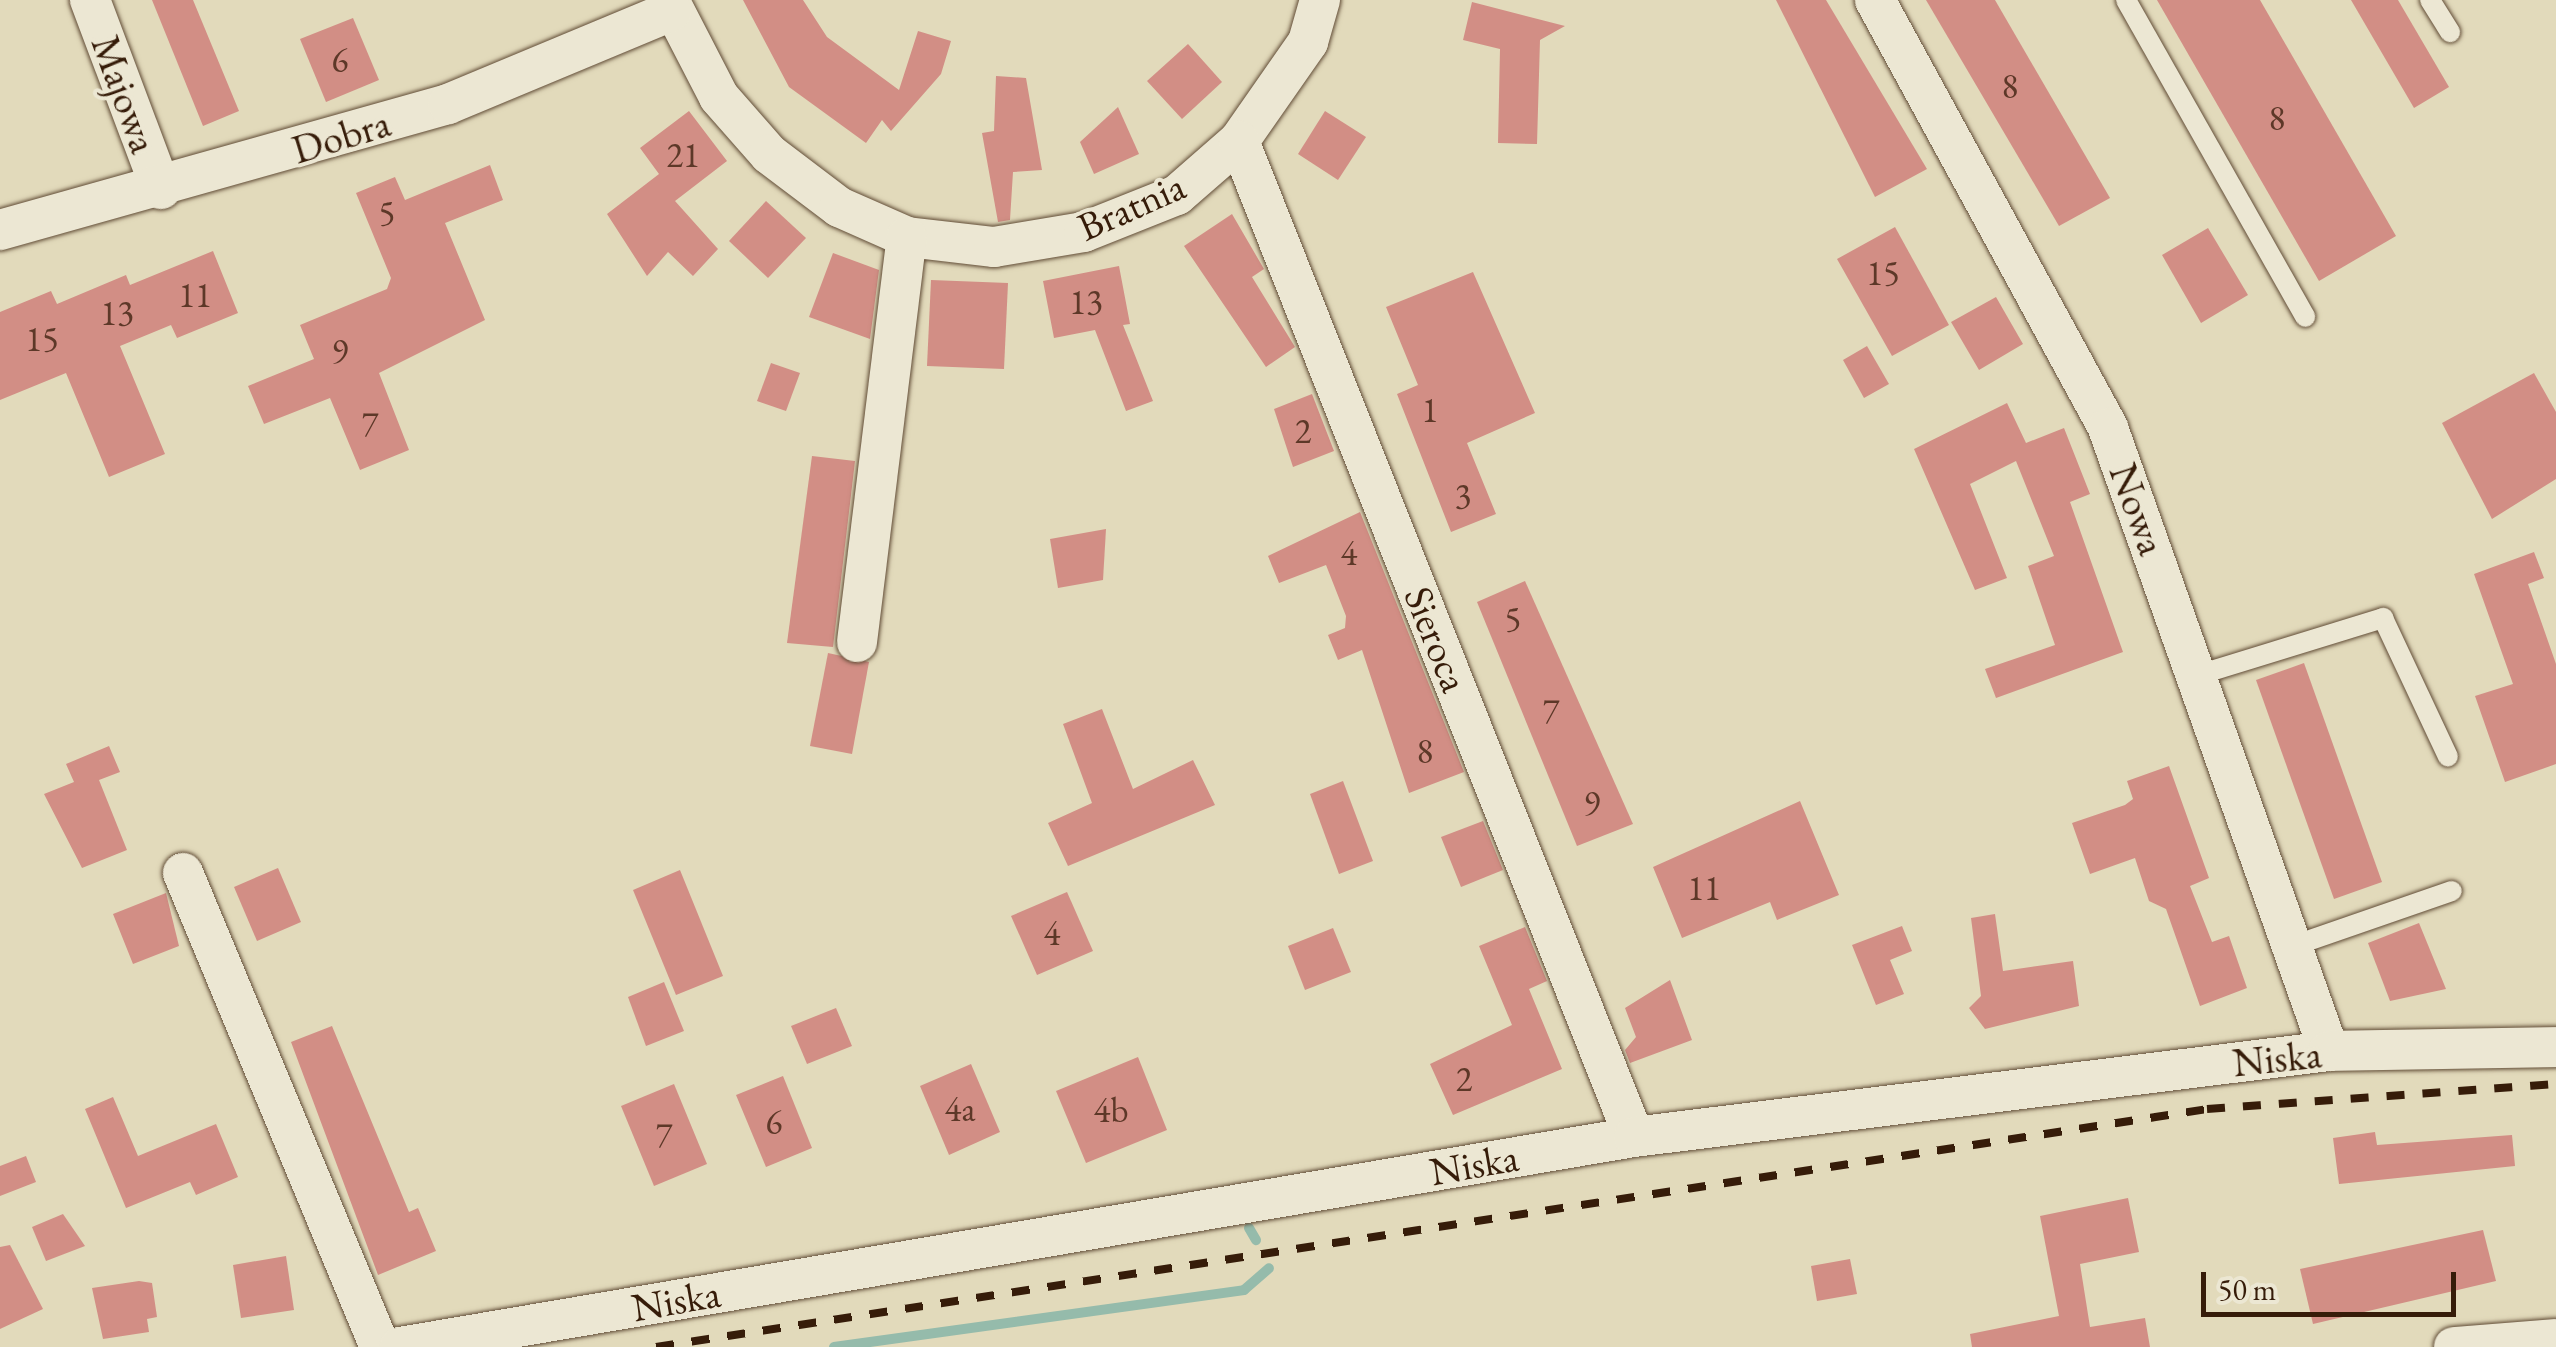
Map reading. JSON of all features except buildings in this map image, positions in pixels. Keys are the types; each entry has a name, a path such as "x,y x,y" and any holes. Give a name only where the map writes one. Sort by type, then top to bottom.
{"street":[{"name":"Majowa","path":"90,0 160,189"},
{"name":"Bratnia","path":"670,6 720,97 769,154 839,206 907,237 994,247 1084,232 1177,194 1240,141 1308,42 1320,0"},
{"name":"Nowa","path":"1875,0 2108,428 2328,1051"},
{"name":"Dobra","path":"0,230 160,189 448,104 670,6"},
{"name":"Sieroca","path":"1240,141 1634,1137"},
{"path":"857,642 907,237"},
{"path":"183,873 380,1347"},
{"name":"Niska","path":"400,1347 1634,1137 2328,1051 2556,1046"},
{"path":"2454,1347 2556,1339"}],"lane":[{"path":"2126,0 2305,317"},
{"path":"2430,0 2450,32"},
{"path":"2198,675 2383,618 2448,757"},
{"path":"2293,946 2452,891"}],"waterway":[{"path":"1249,1228 1256,1240"},
{"path":"834,1347 1244,1290 1269,1268"}],"railway":[{"path":"656,1347 2207,1109 2556,1084"}]}
